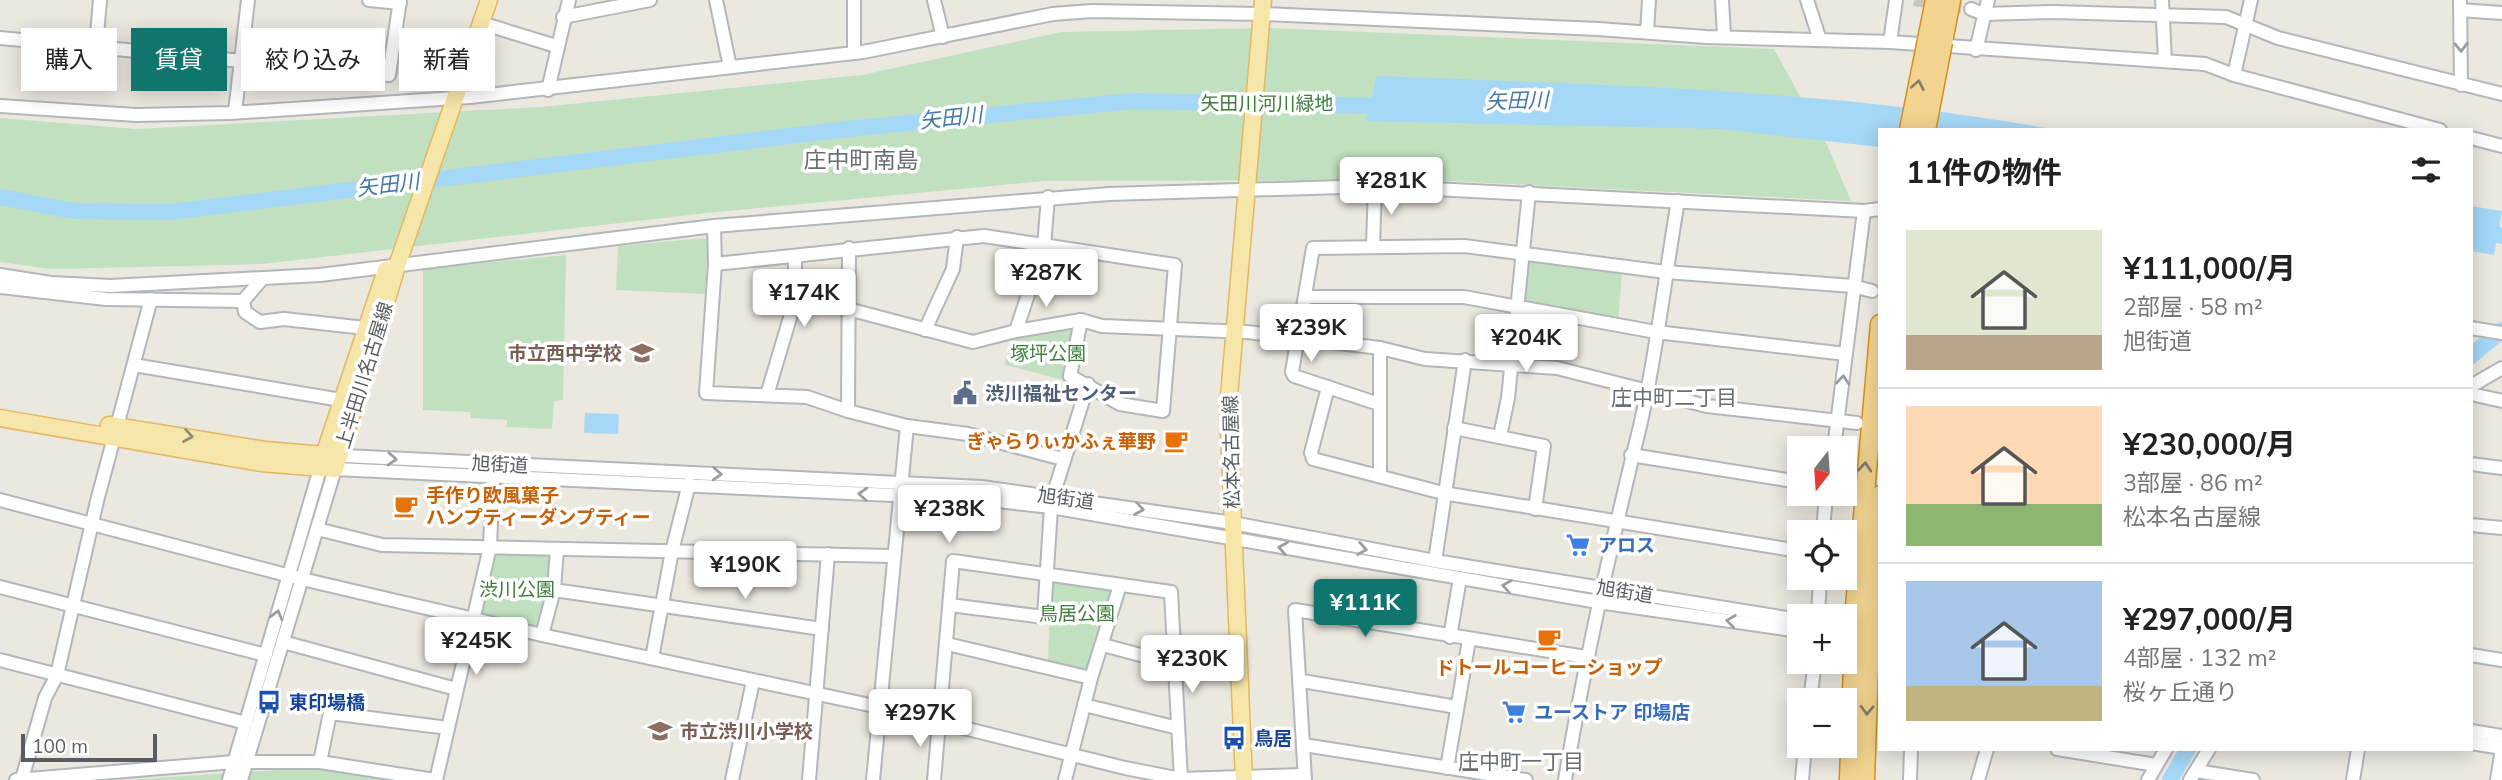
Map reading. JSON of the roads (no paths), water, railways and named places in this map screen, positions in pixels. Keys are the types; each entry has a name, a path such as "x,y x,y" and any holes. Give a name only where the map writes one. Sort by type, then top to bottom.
{"highway":[{"path":"1926,128 1935,41 1934,0"},
{"path":"1910,128 1935,41 1951,0"},
{"path":"1849,780 1855,607 1878,347"},
{"path":"1865,780 1870,621 1878,520"}],"main road":[{"name":"上半田川名古屋線","path":"330,462 478,0"},
{"name":"上半田川名古屋線","path":"446,105 489,0"},
{"name":"松本名古屋線","path":"1244,779 1227,427 1262,13"},
{"name":"上半田川名古屋線","path":"330,462 341,400 365,328 395,258"},
{"name":"上半田川名古屋線","path":"0,407 117,431"},
{"name":"上半田川名古屋線","path":"0,418 265,450 330,462"}],"street":[{"path":"98,28 100,0"},
{"path":"245,28 248,0"},
{"path":"369,0 400,1 389,75 385,75"},
{"path":"548,90 556,46 569,0"},
{"path":"564,17 650,0"},
{"path":"716,0 730,67"},
{"path":"853,51 855,0"},
{"path":"934,0 943,37"},
{"path":"1647,32 1649,0"},
{"path":"1722,0 1724,36"},
{"path":"1807,0 1820,40"},
{"path":"1890,41 1896,0"},
{"path":"1976,50 1988,0"},
{"path":"2162,0 2165,61"},
{"path":"2234,75 2251,0"},
{"path":"2461,85 2460,5 2502,13"},
{"path":"0,106 136,115 446,105 853,51 863,52 943,37 1053,7 1092,11 1262,13 1724,36 1890,41 1976,50 2205,64 2234,75 2433,128"},
{"path":"1971,9 1984,14 2053,12 2226,17 2278,38 2502,94"},
{"path":"481,23 556,46"},
{"path":"0,38 21,40"},
{"path":"117,49 241,60"},
{"path":"236,112 241,69"},
{"path":"2473,139 2502,146"},
{"path":"1373,246 1375,186"},
{"path":"0,275 51,283 110,286 262,279 395,258 714,226 1048,197 1375,186 1864,211 1878,209"},
{"path":"1500,436 1508,398 1529,192"},
{"path":"1016,331 1044,246 1048,197"},
{"path":"1565,780 1586,657 1646,392 1678,201"},
{"path":"1836,436 1864,211"},
{"path":"714,226 715,264 706,393 807,397 907,426 968,434 1063,459"},
{"path":"715,264 984,236 1175,265 1163,411 1120,404 1070,376 1081,320"},
{"path":"925,330 953,269 957,237"},
{"path":"1379,404 1294,376 1292,372 1313,248 1464,246 1666,272 1853,286 1872,291"},
{"path":"848,411 849,248"},
{"path":"767,395 795,301 794,256"},
{"path":"243,301 262,279"},
{"path":"0,287 106,299 243,301"},
{"path":"1305,298 1464,297 1656,332 1846,354"},
{"path":"22,779 45,698 57,675 92,523 151,299"},
{"path":"243,301 245,313 260,322 284,319 365,328"},
{"path":"848,309 973,342 1016,331 1081,320 1102,326 1234,332 1380,348 1425,359 1557,368 1707,407 1857,423"},
{"path":"1380,348 1380,476"},
{"path":"1434,561 1465,360"},
{"path":"134,365 341,400"},
{"path":"2473,385 2502,368"},
{"path":"950,606 1044,617 1052,502 1088,384"},
{"path":"1328,387 1311,453 1312,459 1443,493 1787,549"},
{"path":"2473,394 2502,401"},
{"path":"873,780 907,426"},
{"path":"1454,428 1544,446 1535,509"},
{"path":"1631,454 1787,480"},
{"path":"237,772 283,642 302,579 317,528 330,462"},
{"path":"237,772 246,723 288,575 330,462"},
{"name":"旭街道","path":"330,462 493,474 1052,502"},
{"name":"旭街道","path":"330,462 901,482 1052,502 1434,561 1787,619"},
{"path":"2473,464 2502,468"},
{"path":"16,780 237,772 320,762 435,780 490,547 493,474"},
{"path":"652,658 672,551 689,484"},
{"path":"0,500 302,579 472,619 817,693 1072,752 1124,774 1181,780 1304,777 1302,681 1295,610 1586,657"},
{"path":"2473,525 2502,528"},
{"path":"317,528 382,545 893,556"},
{"name":"旭街道","path":"1233,531 1460,578 1598,602 1787,629"},
{"path":"542,635 554,590 556,549"},
{"path":"809,780 828,554"},
{"path":"934,780 953,561 1048,572 1171,592 1181,780"},
{"path":"1450,637 1460,578"},
{"path":"1065,780 1091,678 1120,585"},
{"path":"0,587 266,655"},
{"path":"554,590 822,629"},
{"path":"1447,768 1469,640"},
{"path":"283,642 456,689"},
{"path":"947,644 1091,678"},
{"path":"1103,645 1174,664"},
{"path":"2473,655 2502,660"},
{"path":"0,660 246,723"},
{"path":"732,780 753,681"},
{"path":"1302,681 1457,708"},
{"path":"1084,705 1178,728"},
{"path":"320,762 330,713 448,728"},
{"path":"2473,731 2502,736"},
{"path":"2473,743 2502,748 2497,780"},
{"path":"1304,745 1526,780"},
{"path":"1910,780 1911,751"},
{"path":"1978,780 1986,751"},
{"path":"2069,751 2156,765"},
{"path":"2148,780 2165,751"},
{"path":"2208,751 2193,776 2253,780"},
{"path":"2353,780 2358,751"},
{"path":"1802,780 1804,758"}],"water":[{"path":"1377,76 1631,86 1800,97 1884,105 2045,128 1878,128 1878,147 1722,129 1366,121"},
{"path":"2473,206 2502,211 2494,255 2473,251"},
{"path":"585,413 619,414 618,434 584,433"}],"waterway":[{"name":"矢田川","path":"0,197 74,211 170,212 847,129 1133,101 1390,106"},
{"name":"矢田川","path":"2473,230 2502,236"},
{"path":"2473,354 2502,330"},
{"path":"2170,780 2187,751"}],"tunnel":[{"path":"1914,0 1971,9"},
{"path":"1857,630 1878,634"},
{"path":"1857,640 1878,644"}],"place":[{"name":"市立西中学校","path":"642,353"},
{"name":"渋川福祉センター","path":"965,393"},
{"name":"ぎゃらりぃかふぇ華野","path":"1176,441"},
{"name":"手作り欧風菓子 ハンプティーダンプティー","path":"406,506"},
{"name":"アロス","path":"1578,545"},
{"name":"ドトールコーヒーショップ","path":"1549,639"},
{"name":"東印場橋","path":"269,702"},
{"name":"ユーストア 印場店","path":"1514,712"},
{"name":"市立渋川小学校","path":"660,731"},
{"name":"鳥居","path":"1234,738"}],"district":[{"name":"庄中町南島","path":"861,160"},
{"name":"庄中町二丁目","path":"1674,398"},
{"name":"庄中町一丁目","path":"1521,762"}],"park label":[{"name":"矢田川河川緑地","path":"1267,103"},
{"name":"塚坪公園","path":"1048,353"},
{"name":"渋川公園","path":"517,589"},
{"name":"鳥居公園","path":"1077,613"}]}
